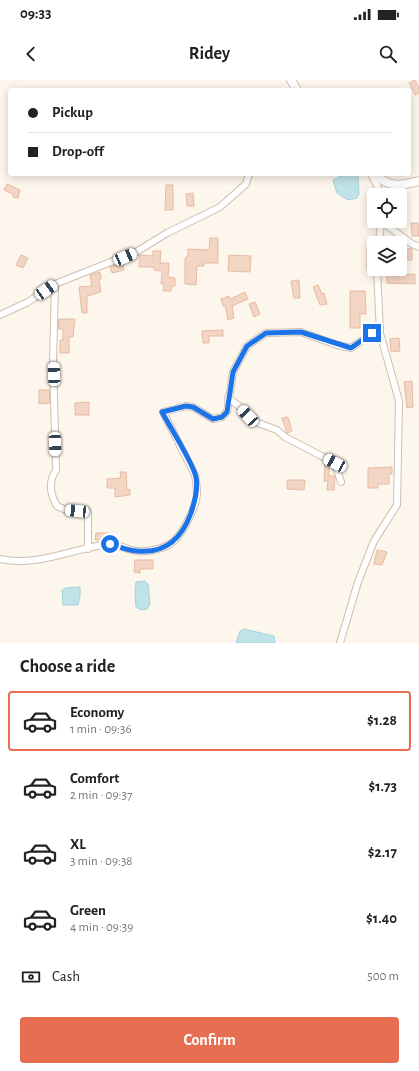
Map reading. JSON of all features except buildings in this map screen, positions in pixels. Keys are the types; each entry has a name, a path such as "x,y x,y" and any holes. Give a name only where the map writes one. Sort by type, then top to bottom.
{"main road":[{"path":"375,176 386,184 405,184 419,181"}],"street":[{"path":"0,315 28,302 55,284 136,252 167,233 220,207 246,184 248,176"},
{"path":"373,176 378,188"},
{"path":"390,228 412,244 419,247"},
{"path":"340,643 358,582 374,541 397,504 399,401 380,328 378,276"},
{"path":"55,284 53,362 56,470 51,479 50,489 58,506 66,510 88,512 88,549"},
{"path":"0,558 19,561 42,559 110,544 136,551 150,551 170,545 179,538 189,518 197,495 197,485 195,475 162,412 186,406 193,407 213,419 222,417 227,412 233,372 247,346 266,333 301,332 351,348 380,328"},
{"path":"228,398 239,406 253,421 277,430 285,437 335,463 341,482"}],"water":[{"path":"341,176 358,176 359,194 357,198 348,200 337,193 333,180"},
{"path":"145,581 148,584 150,604 147,609 141,610 136,607 136,582"},
{"path":"80,587 78,605 63,605 62,590 65,588"},
{"path":"244,629 274,636 275,643 236,643 240,631"}],"route":[{"path":"110,544 136,551 150,551 170,545 179,538 189,518 197,495 195,475 162,412 186,406 193,407 204,415 213,419 222,417 227,412 233,372 247,346 266,333 301,332 337,345 351,348 372,333"}]}
